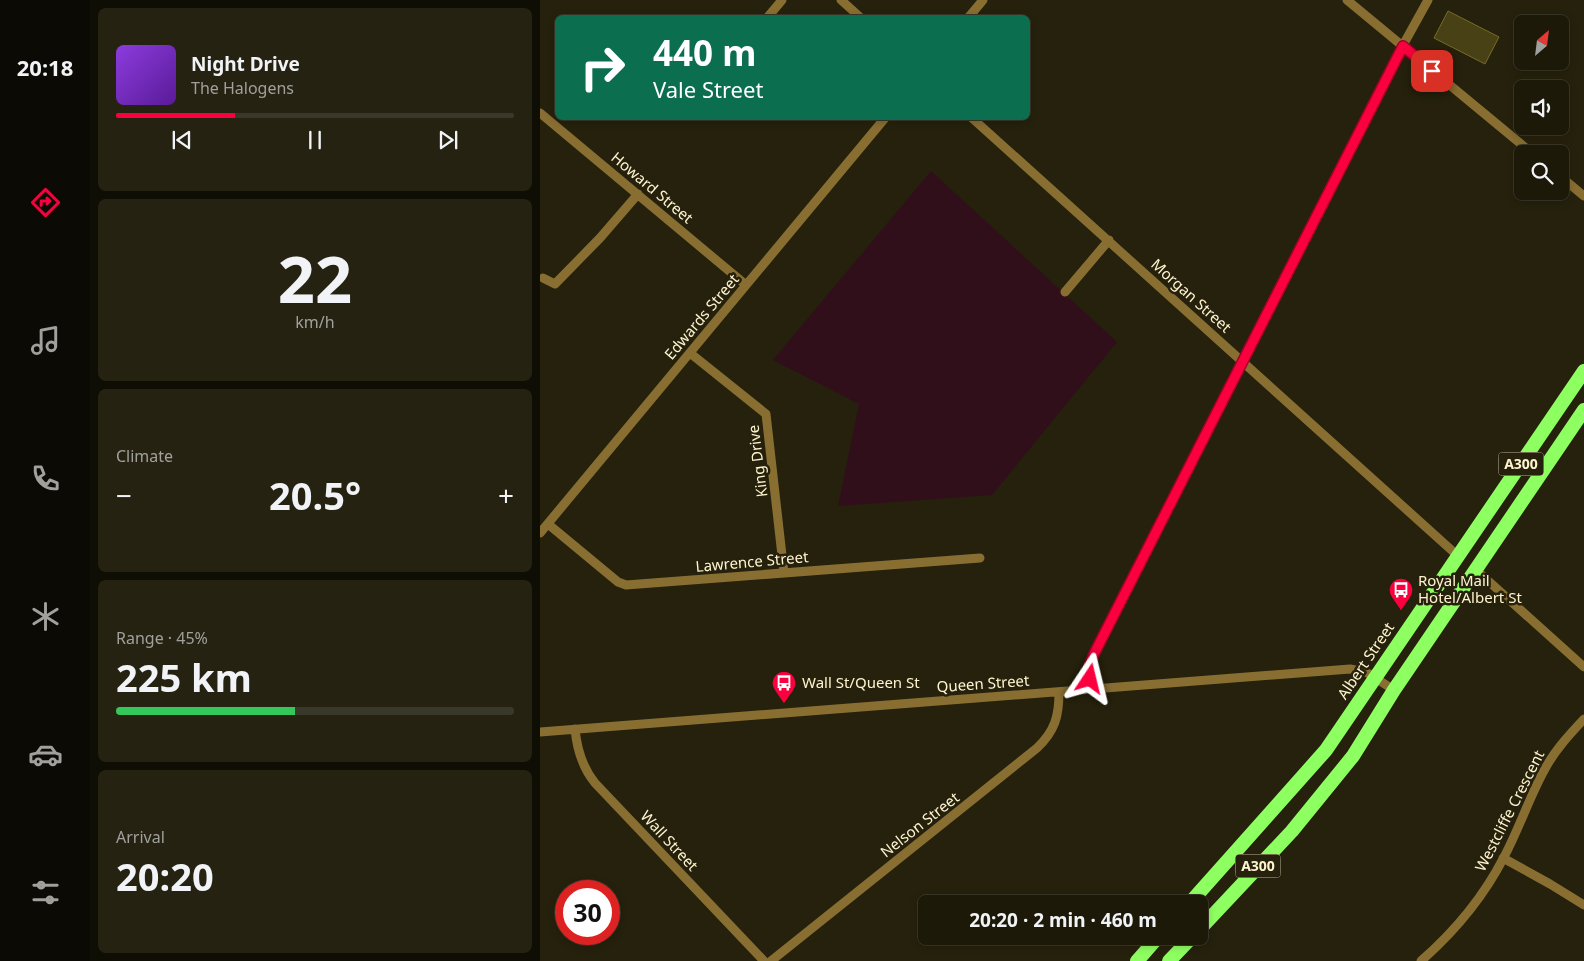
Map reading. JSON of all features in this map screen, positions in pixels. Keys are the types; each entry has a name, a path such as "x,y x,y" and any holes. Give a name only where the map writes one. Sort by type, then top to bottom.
{"highway":[{"name":"Albert Street","path":"1197,895 1326,750 1584,372"},
{"name":"A300","path":"1208,920 1292,831 1353,756 1394,690 1584,410"},
{"path":"1137,961 1151,945"},
{"path":"1169,961 1184,945"}],"street":[{"path":"770,15 782,0"},
{"path":"841,0 857,15"},
{"path":"970,15 983,0"},
{"path":"1347,0 1522,145"},
{"path":"1090,689 1089,671 1094,654 1428,0"},
{"name":"Howard Street","path":"540,113 746,284"},
{"name":"Edwards Street","path":"540,534 883,120"},
{"name":"Morgan Street","path":"974,120 1458,556"},
{"path":"1569,184 1584,196"},
{"path":"543,278 555,284 600,238 638,194"},
{"path":"1065,292 1109,240"},
{"name":"King Drive","path":"690,353 766,414 784,573"},
{"name":"Lawrence Street","path":"548,524 624,585 980,558"},
{"path":"1475,569 1584,667"},
{"name":"Queen Street","path":"540,732 1350,670 1366,672 1394,690"},
{"name":"Nelson Street","path":"771,961 1037,748 1055,724 1059,709 1059,692"},
{"name":"Westcliffe Crescent","path":"1421,961 1456,926 1485,888 1504,858 1546,767 1562,743 1584,719"},
{"name":"Wall Street","path":"575,729 582,763 595,783 764,961"},
{"path":"1504,858 1584,905"}],"shaded area":[{"path":"931,171 1117,342 992,495 838,506 859,404 773,360"}],"building":[{"path":"1448,11 1499,37 1485,64 1434,38"}],"place":[{"name":"Royal Mail Hotel/Albert St","path":"1401,611"},
{"name":"Wall St/Queen St","path":"784,704"}],"route":[{"path":"1090,679 1090,664 1094,654 1403,46 1432,71"}]}
